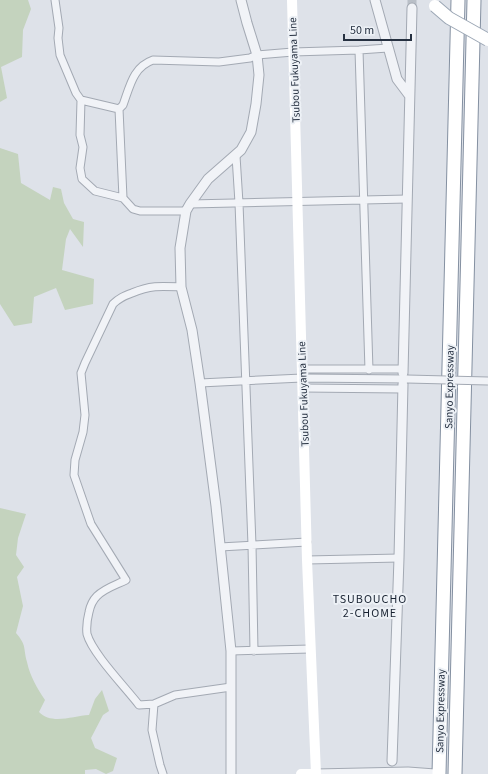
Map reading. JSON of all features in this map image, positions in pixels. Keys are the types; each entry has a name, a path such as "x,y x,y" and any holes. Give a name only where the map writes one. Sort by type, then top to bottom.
{"highway":[{"name":"Sanyo Expressway","path":"439,774 458,0"},
{"name":"Sanyo Expressway","path":"454,774 474,0"}],"main road":[{"name":"Tsubou Fukuyama Line","path":"292,0 307,560 316,774"},
{"path":"435,6 450,18 488,40"},
{"path":"301,774 316,774"}],"street":[{"path":"55,0 59,28 58,38 60,55 76,93 81,100 80,135 83,147 80,168 82,180 95,191 123,198 134,209 140,211 240,202 407,200"},
{"path":"230,774 231,651 216,506 200,383 192,330 181,287 180,248 188,207 208,179 236,156 251,132 259,75 257,55 241,0"},
{"path":"375,0 397,79 409,95"},
{"path":"392,761 399,558 412,8"},
{"path":"123,198 119,109 123,105 136,71 145,63 153,60 219,62 250,58 257,55 293,52 388,48"},
{"path":"359,50 370,370"},
{"path":"392,63 400,69 404,69 410,63"},
{"path":"81,100 119,109"},
{"path":"236,156 240,202 252,545 254,651"},
{"path":"181,287 157,286 146,288 118,298 113,304 84,363 81,373 84,421 83,432 74,460 74,475 92,524 126,580 104,590 96,597 90,609 86,625 87,635 106,666 140,705 154,704 175,695 231,687"},
{"path":"302,378 370,370 403,379"},
{"path":"302,378 403,379"},
{"path":"200,383 302,378 488,381"},
{"path":"220,546 307,542"},
{"path":"307,560 399,558"},
{"path":"231,651 310,649"},
{"path":"154,704 152,730 163,774"},
{"path":"316,774 408,772 436,774"}],"green space":[{"path":"0,0 28,0 31,9 23,30 22,57 1,67 7,98 0,102"},
{"path":"0,148 18,154 21,183 50,200 53,187 61,189 64,203 73,219 84,222 83,247 70,229 66,239 62,270 94,279 93,304 65,310 56,288 34,297 32,323 14,326 0,304"},
{"path":"0,508 26,514 18,538 16,555 24,567 17,577 23,606 16,633 23,644 28,667 32,677 45,700 39,712 44,716 56,719 89,715 95,699 102,690 109,711 103,715 91,738 95,748 117,758 113,771 106,774 96,769 85,770 85,774 0,774"}],"tunnel":[{"path":"412,0 412,8"}],"district":[{"name":"TSUBOUCHO 2-CHOME","path":"370,606"}]}
